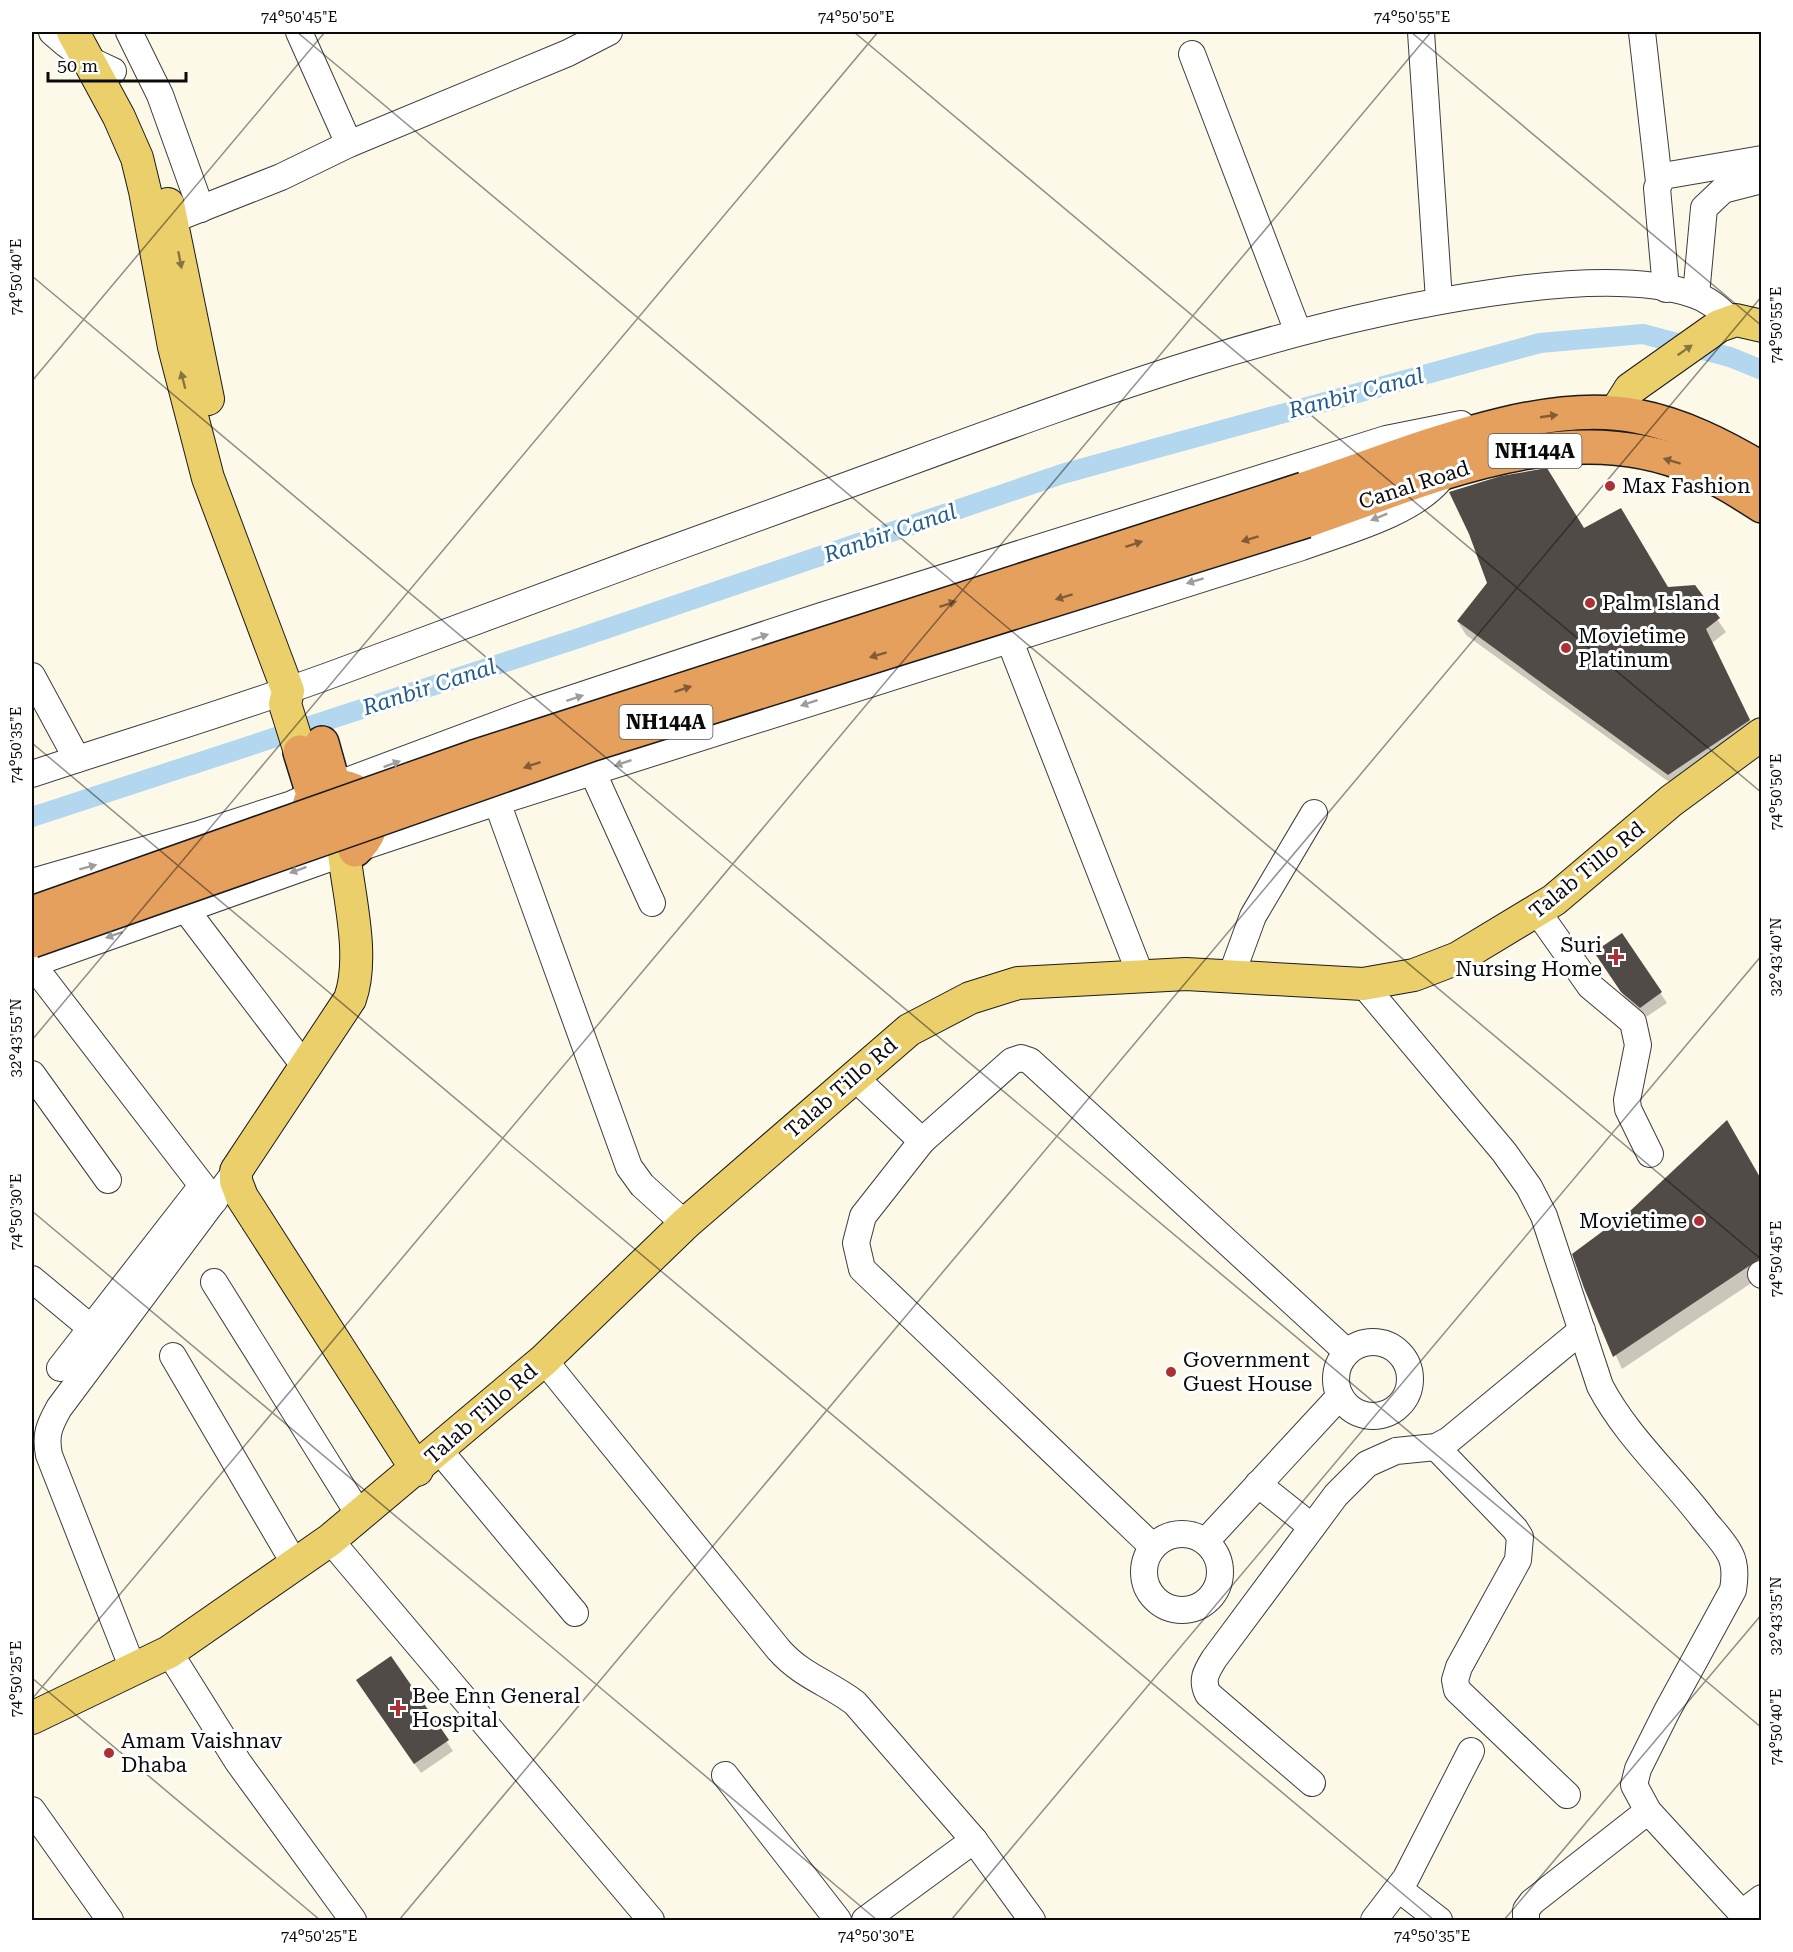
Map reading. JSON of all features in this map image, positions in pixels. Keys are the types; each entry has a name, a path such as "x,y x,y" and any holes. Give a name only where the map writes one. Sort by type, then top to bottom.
{"highway":[{"name":"NH144A","path":"32,941 593,744 1305,505 1492,426 1586,412 1636,416 1699,434 1761,469"},
{"name":"Canal Road","path":"1305,505 1543,449 1612,448 1645,453 1693,467 1761,506"},
{"name":"NH144A","path":"32,913 474,756 1305,505"},
{"path":"311,748 324,790"},
{"path":"351,788 360,794 372,812 370,833 350,851 321,849 307,832 304,820 306,809 324,790 351,788"}],"main road":[{"path":"73,32 102,66 145,132 165,188 224,476 311,748"},
{"path":"91,32 119,117 136,158 145,191 174,346 208,478 294,694"},
{"path":"1615,413 1630,389 1660,368 1734,327"},
{"name":"Talab Tillo Rd","path":"32,1718 170,1652 296,1566 330,1540 428,1460 544,1360 685,1224 909,1030 970,998 1018,983 1186,974 1363,984 1414,975 1458,958 1554,900 1671,801 1759,740"},
{"path":"350,851 357,963 355,985 350,999 306,1068 236,1171 236,1181 242,1197 428,1460"}],"street":[{"path":"52,32 67,46 102,66"},
{"path":"129,32 160,95 201,209"},
{"path":"299,32 349,144"},
{"path":"172,220 281,177 349,144 568,53 609,32"},
{"path":"1421,32 1439,300"},
{"path":"1642,32 1659,182"},
{"path":"1192,54 1298,332"},
{"path":"1666,289 1657,188 1663,176 1671,172 1761,159"},
{"path":"1696,295 1704,208 1723,190 1761,180"},
{"path":"32,774 294,694 624,565 1152,376 1298,332 1439,300 1557,284 1622,285 1666,289 1696,295 1710,302 1734,327"},
{"path":"32,882 196,835 292,804 534,711 810,620 1386,439 1444,425 1465,423 1492,426"},
{"path":"208,1194 32,964 350,851 497,802 1299,548 1416,500 1432,490 1444,474"},
{"path":"1009,639 1141,976"},
{"path":"32,676 77,759"},
{"path":"593,773 652,903"},
{"path":"497,802 629,1167 642,1185 685,1224"},
{"path":"1231,976 1252,916 1314,813"},
{"path":"186,910 306,1068"},
{"path":"1537,911 1590,986 1633,1022 1638,1045 1627,1100 1628,1109 1650,1154"},
{"path":"1363,984 1504,1152 1529,1187 1544,1216 1600,1386 1614,1412 1681,1489 1730,1554 1735,1577 1733,1590 1638,1769 1634,1785 1648,1811 1750,1910"},
{"path":"1153,1547 862,1269 856,1243 863,1216 922,1141 1012,1061 1021,1058 1030,1061 1347,1352"},
{"path":"32,1074 108,1180"},
{"path":"854,1076 922,1141"},
{"path":"133,1669 49,1455 46,1438 49,1426 100,1336 208,1194 236,1171"},
{"path":"32,1279 100,1336"},
{"path":"214,1282 360,1516"},
{"path":"1312,1783 1208,1694 1203,1685 1214,1659 1336,1495 1367,1464 1396,1451 1436,1447 1460,1433 1582,1330"},
{"path":"60,1368 100,1336"},
{"path":"1383,1343 1403,1358 1409,1369 1410,1382 1407,1394 1400,1405 1378,1416 1355,1412 1340,1396 1336,1373 1347,1352 1358,1345 1383,1343"},
{"path":"173,1356 296,1566"},
{"path":"544,1360 792,1665 855,1703 974,1840 1032,1920"},
{"path":"1206,1541 1340,1396"},
{"path":"1436,1447 1515,1528 1520,1537 1518,1560 1459,1667 1455,1680 1457,1690 1567,1795"},
{"path":"428,1460 575,1613"},
{"path":"1258,1484 1312,1527"},
{"path":"1186,1534 1206,1541 1215,1553 1220,1578 1208,1599 1186,1609 1174,1609 1152,1595 1144,1571 1153,1547 1174,1535 1186,1534"},
{"path":"330,1540 651,1920"},
{"path":"170,1652 238,1762 295,1844 353,1920"},
{"path":"1374,1920 1399,1889 1471,1751"},
{"path":"725,1775 838,1920"},
{"path":"32,1810 110,1920"},
{"path":"1526,1920 1527,1910 1532,1902 1648,1811"},
{"path":"865,1920 974,1840"},
{"path":"1399,1889 1439,1920"}],"building":[{"name":"Palm Island","path":"1547,468 1584,528 1621,508 1668,587 1695,585 1720,618 1706,629 1750,720 1668,775 1457,621 1487,583 1469,534 1449,492 1501,476"},
{"path":"1622,933 1662,992 1640,1008 1621,992 1594,952"},
{"path":"1727,1120 1761,1179 1761,1258 1613,1357 1572,1254 1630,1211"},
{"path":"391,1656 449,1740 414,1764 356,1680"}],"waterway":[{"name":"Ranbir Canal","path":"32,817 579,638 1062,474 1540,343 1643,334 1730,357 1762,370"}],"place":[{"name":"Max Fashion","path":"1610,486"},
{"name":"Palm Island","path":"1590,603"},
{"name":"Movietime Platinum","path":"1566,648"},
{"name":"Suri Nursing Home","path":"1616,957"},
{"name":"Movietime","path":"1699,1221"},
{"name":"Government Guest House","path":"1171,1372"},
{"name":"Bee Enn General Hospital","path":"398,1708"},
{"name":"Amam Vaishnav Dhaba","path":"109,1753"}]}
